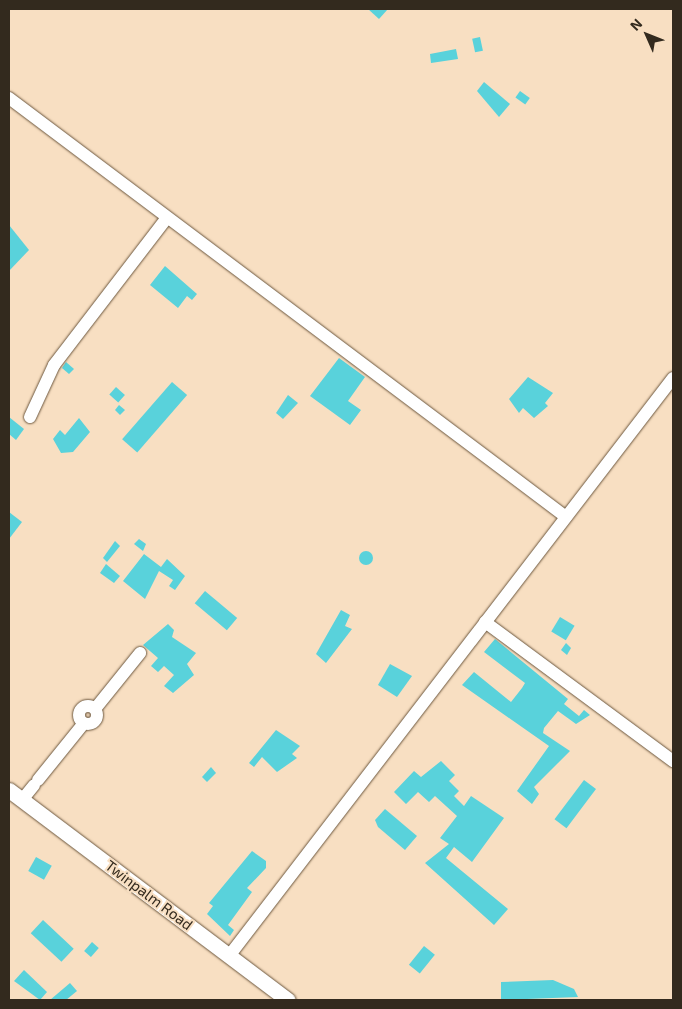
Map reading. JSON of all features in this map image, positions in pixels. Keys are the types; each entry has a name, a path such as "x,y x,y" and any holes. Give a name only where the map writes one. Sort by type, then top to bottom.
{"main road":[{"name":"Twinpalm Road","path":"9,790 288,1000"}],"street":[{"path":"9,98 166,219 566,517"},
{"path":"30,416 54,365 166,219"},
{"path":"229,956 673,378"},
{"path":"485,622 673,761"},
{"path":"22,800 84,722 79,714 82,708 95,709 140,653"}],"building":[{"path":"368,9 388,9 379,19"},
{"path":"480,37 483,51 475,52 472,39"},
{"path":"456,49 458,59 431,63 430,54"},
{"path":"484,82 510,104 499,117 477,91"},
{"path":"520,91 530,98 525,104 515,98"},
{"path":"9,225 29,250 9,271"},
{"path":"165,266 197,294 192,300 187,296 178,308 150,285"},
{"path":"339,358 365,377 348,401 361,410 350,425 310,396"},
{"path":"66,362 74,369 69,374 62,368"},
{"path":"528,377 553,393 545,403 548,406 534,418 523,408 519,413 509,399"},
{"path":"172,382 187,395 137,452 122,439"},
{"path":"116,387 125,395 118,402 109,394"},
{"path":"288,395 298,403 283,419 276,413"},
{"path":"119,405 125,410 120,415 115,410"},
{"path":"9,417 24,429 16,440 9,434"},
{"path":"79,418 90,432 73,452 61,453 53,439 60,430 65,435"},
{"path":"9,512 22,522 9,539"},
{"path":"139,539 146,544 143,551 134,544"},
{"path":"115,541 120,546 107,562 103,558"},
{"path":"366,551 371,553 373,558 371,563 366,565 361,563 359,558 361,553"},
{"path":"144,554 161,567 167,559 185,576 175,590 169,586 173,580 159,571 145,599 123,581"},
{"path":"106,564 120,576 114,583 100,573"},
{"path":"205,591 237,618 227,630 195,603"},
{"path":"341,610 350,615 345,626 352,629 326,663 316,654"},
{"path":"560,617 575,626 566,640 551,632"},
{"path":"168,624 174,630 172,637 196,653 187,664 194,675 173,693 164,686 174,675 164,666 158,672 151,666 158,658 143,645"},
{"path":"495,639 568,699 564,704 579,716 584,710 590,715 576,724 558,711 544,728 543,733 570,751 534,787 539,794 532,804 517,791 549,746 462,685 474,672 511,702 522,688 525,683 484,652"},
{"path":"566,643 571,648 567,655 561,650"},
{"path":"390,664 412,676 397,697 378,685"},
{"path":"276,730 300,746 292,754 297,758 277,772 262,757 254,767 249,763"},
{"path":"441,761 455,775 449,781 459,791 454,796 464,806 471,796 504,818 472,862 454,847 446,858 508,909 494,925 425,863 449,844 440,838 457,816 435,796 429,802 418,792 406,804 394,792 414,771 421,777"},
{"path":"211,767 216,773 207,782 202,777"},
{"path":"584,780 596,789 566,828 555,819"},
{"path":"385,809 417,836 405,850 378,827 375,820"},
{"path":"252,851 266,861 266,868 247,888 252,892 228,925 234,930 230,936 207,914 213,906 209,903"},
{"path":"36,857 52,866 44,880 28,871"},
{"path":"43,920 74,949 61,962 31,933"},
{"path":"92,942 99,948 91,957 84,951"},
{"path":"424,946 435,955 420,973 409,965"},
{"path":"24,970 47,992 40,1000 14,981"},
{"path":"553,980 574,989 578,997 501,1000 501,982"},
{"path":"70,983 77,991 66,1000 50,1000"}]}
